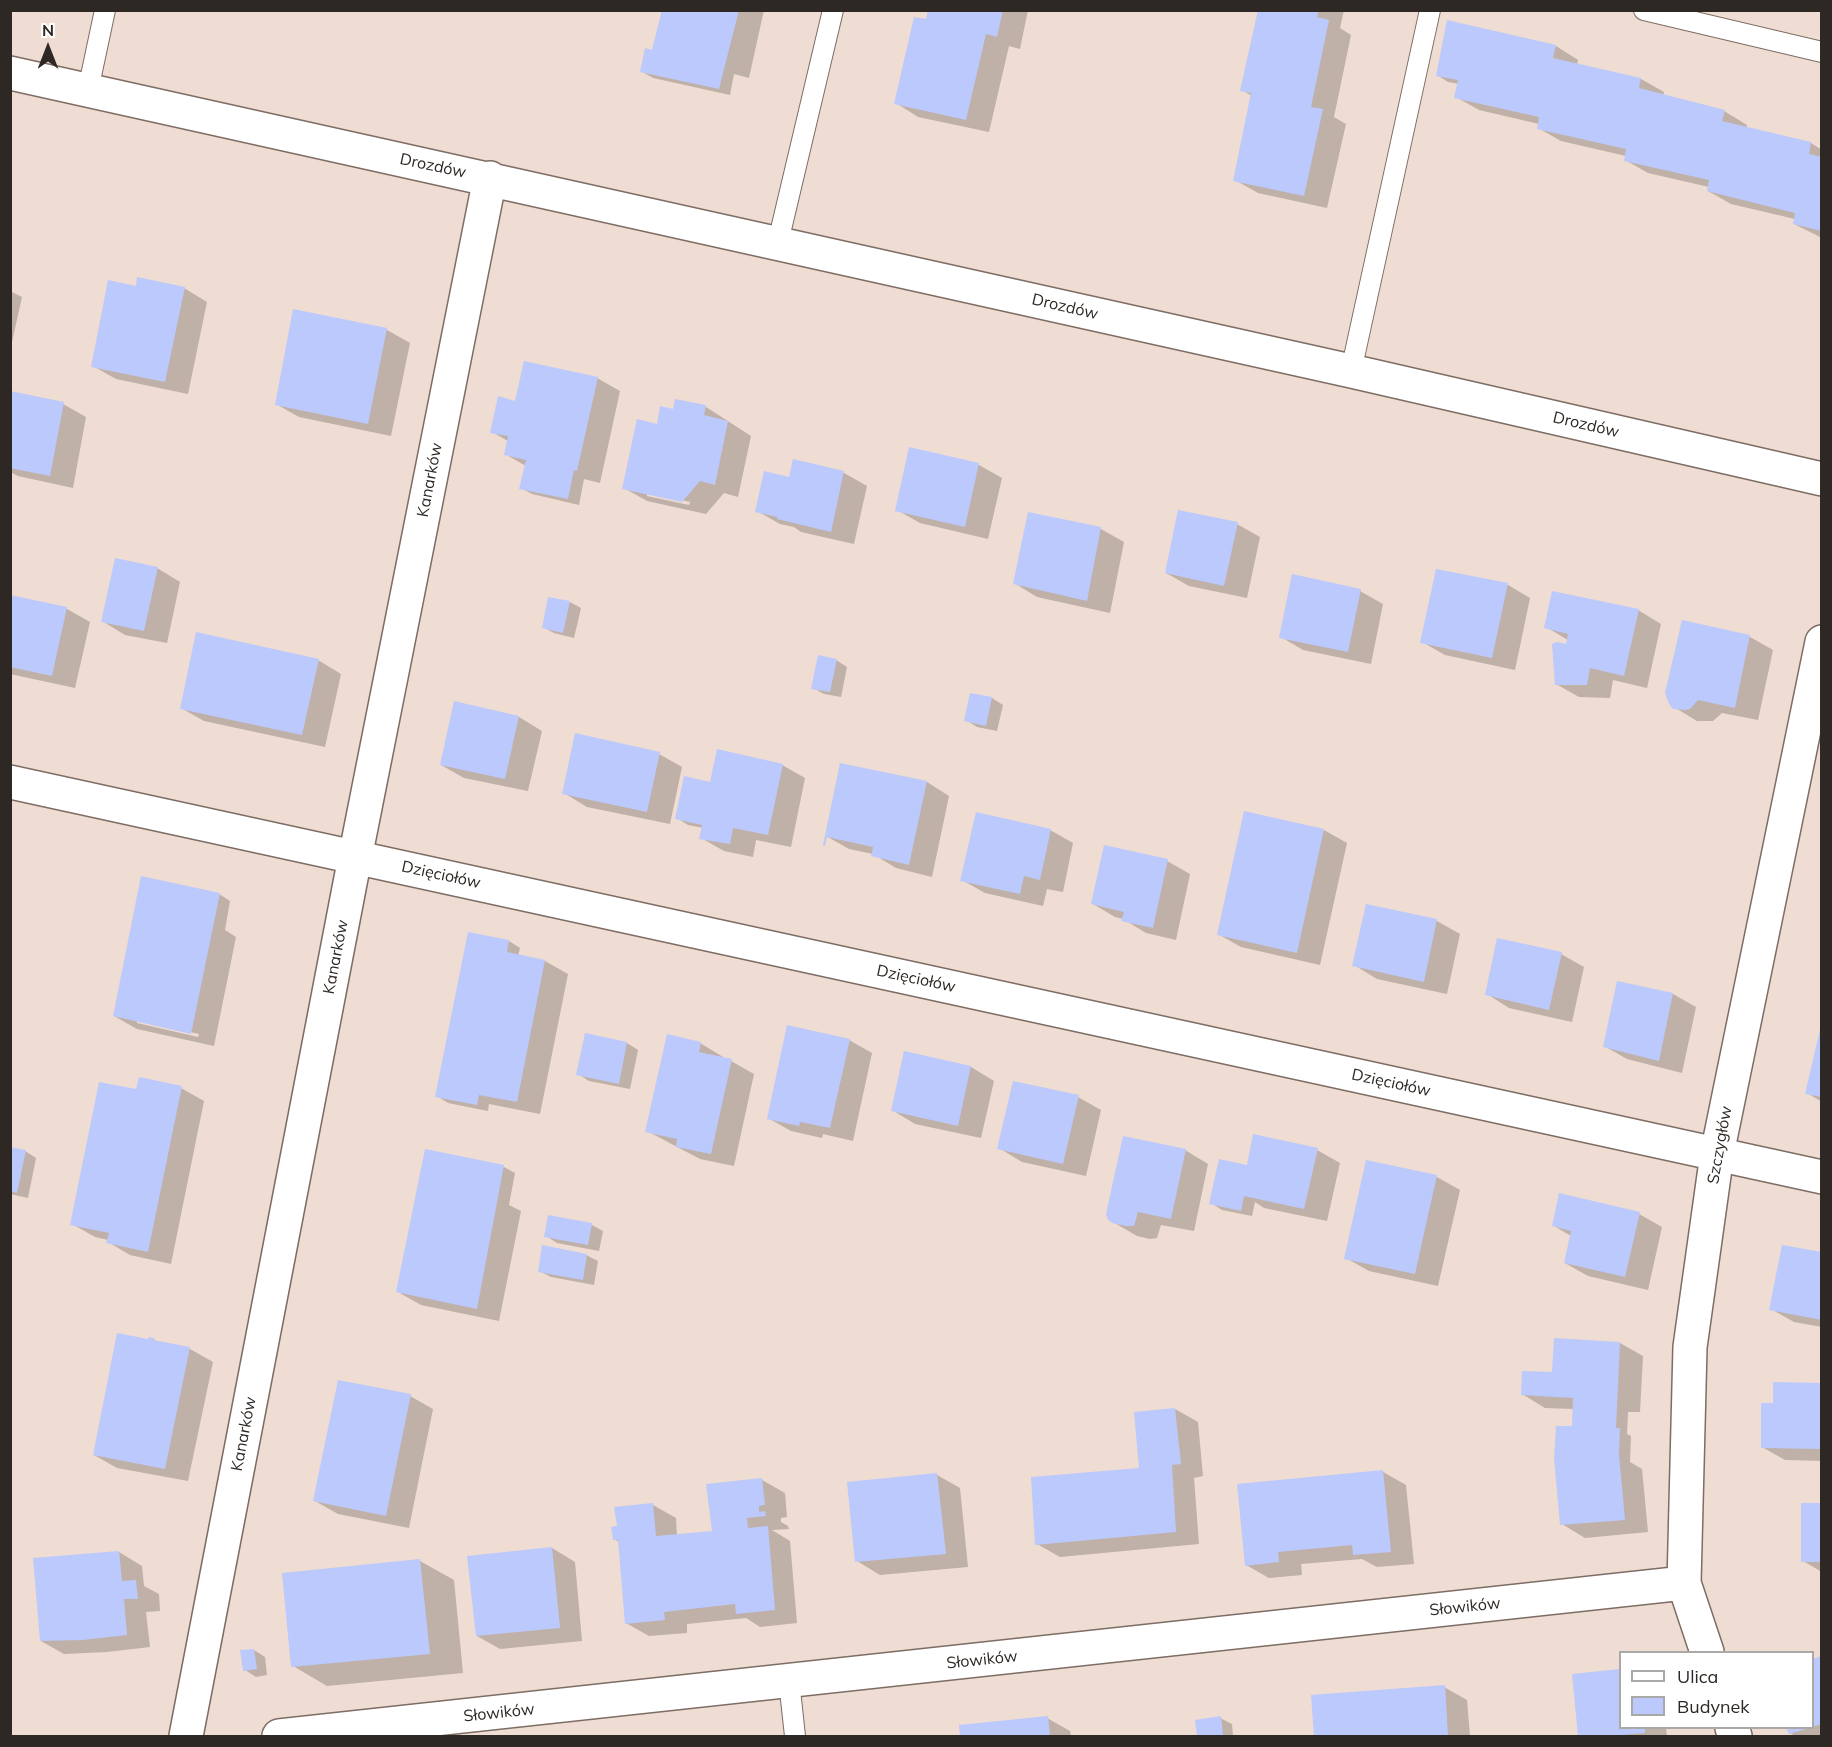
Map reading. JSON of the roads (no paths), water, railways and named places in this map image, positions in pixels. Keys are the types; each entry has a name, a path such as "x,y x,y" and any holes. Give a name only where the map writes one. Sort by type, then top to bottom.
{"street":[{"name":"Drozdów","path":"10,73 778,242 1821,479"},
{"name":"Kanarków","path":"186,1737 490,178"},
{"name":"Szczygłów","path":"1706,1651 1684,1583 1690,1347 1717,1154 1821,642"},
{"name":"Dzięciołów","path":"10,782 1821,1177"},
{"name":"Słowików","path":"279,1737 1684,1583"}],"lane":[{"path":"88,90 105,10"},
{"path":"778,242 833,10"},
{"path":"1351,371 1430,10"},
{"path":"1644,10 1821,52"},
{"path":"789,1681 795,1737"}]}
